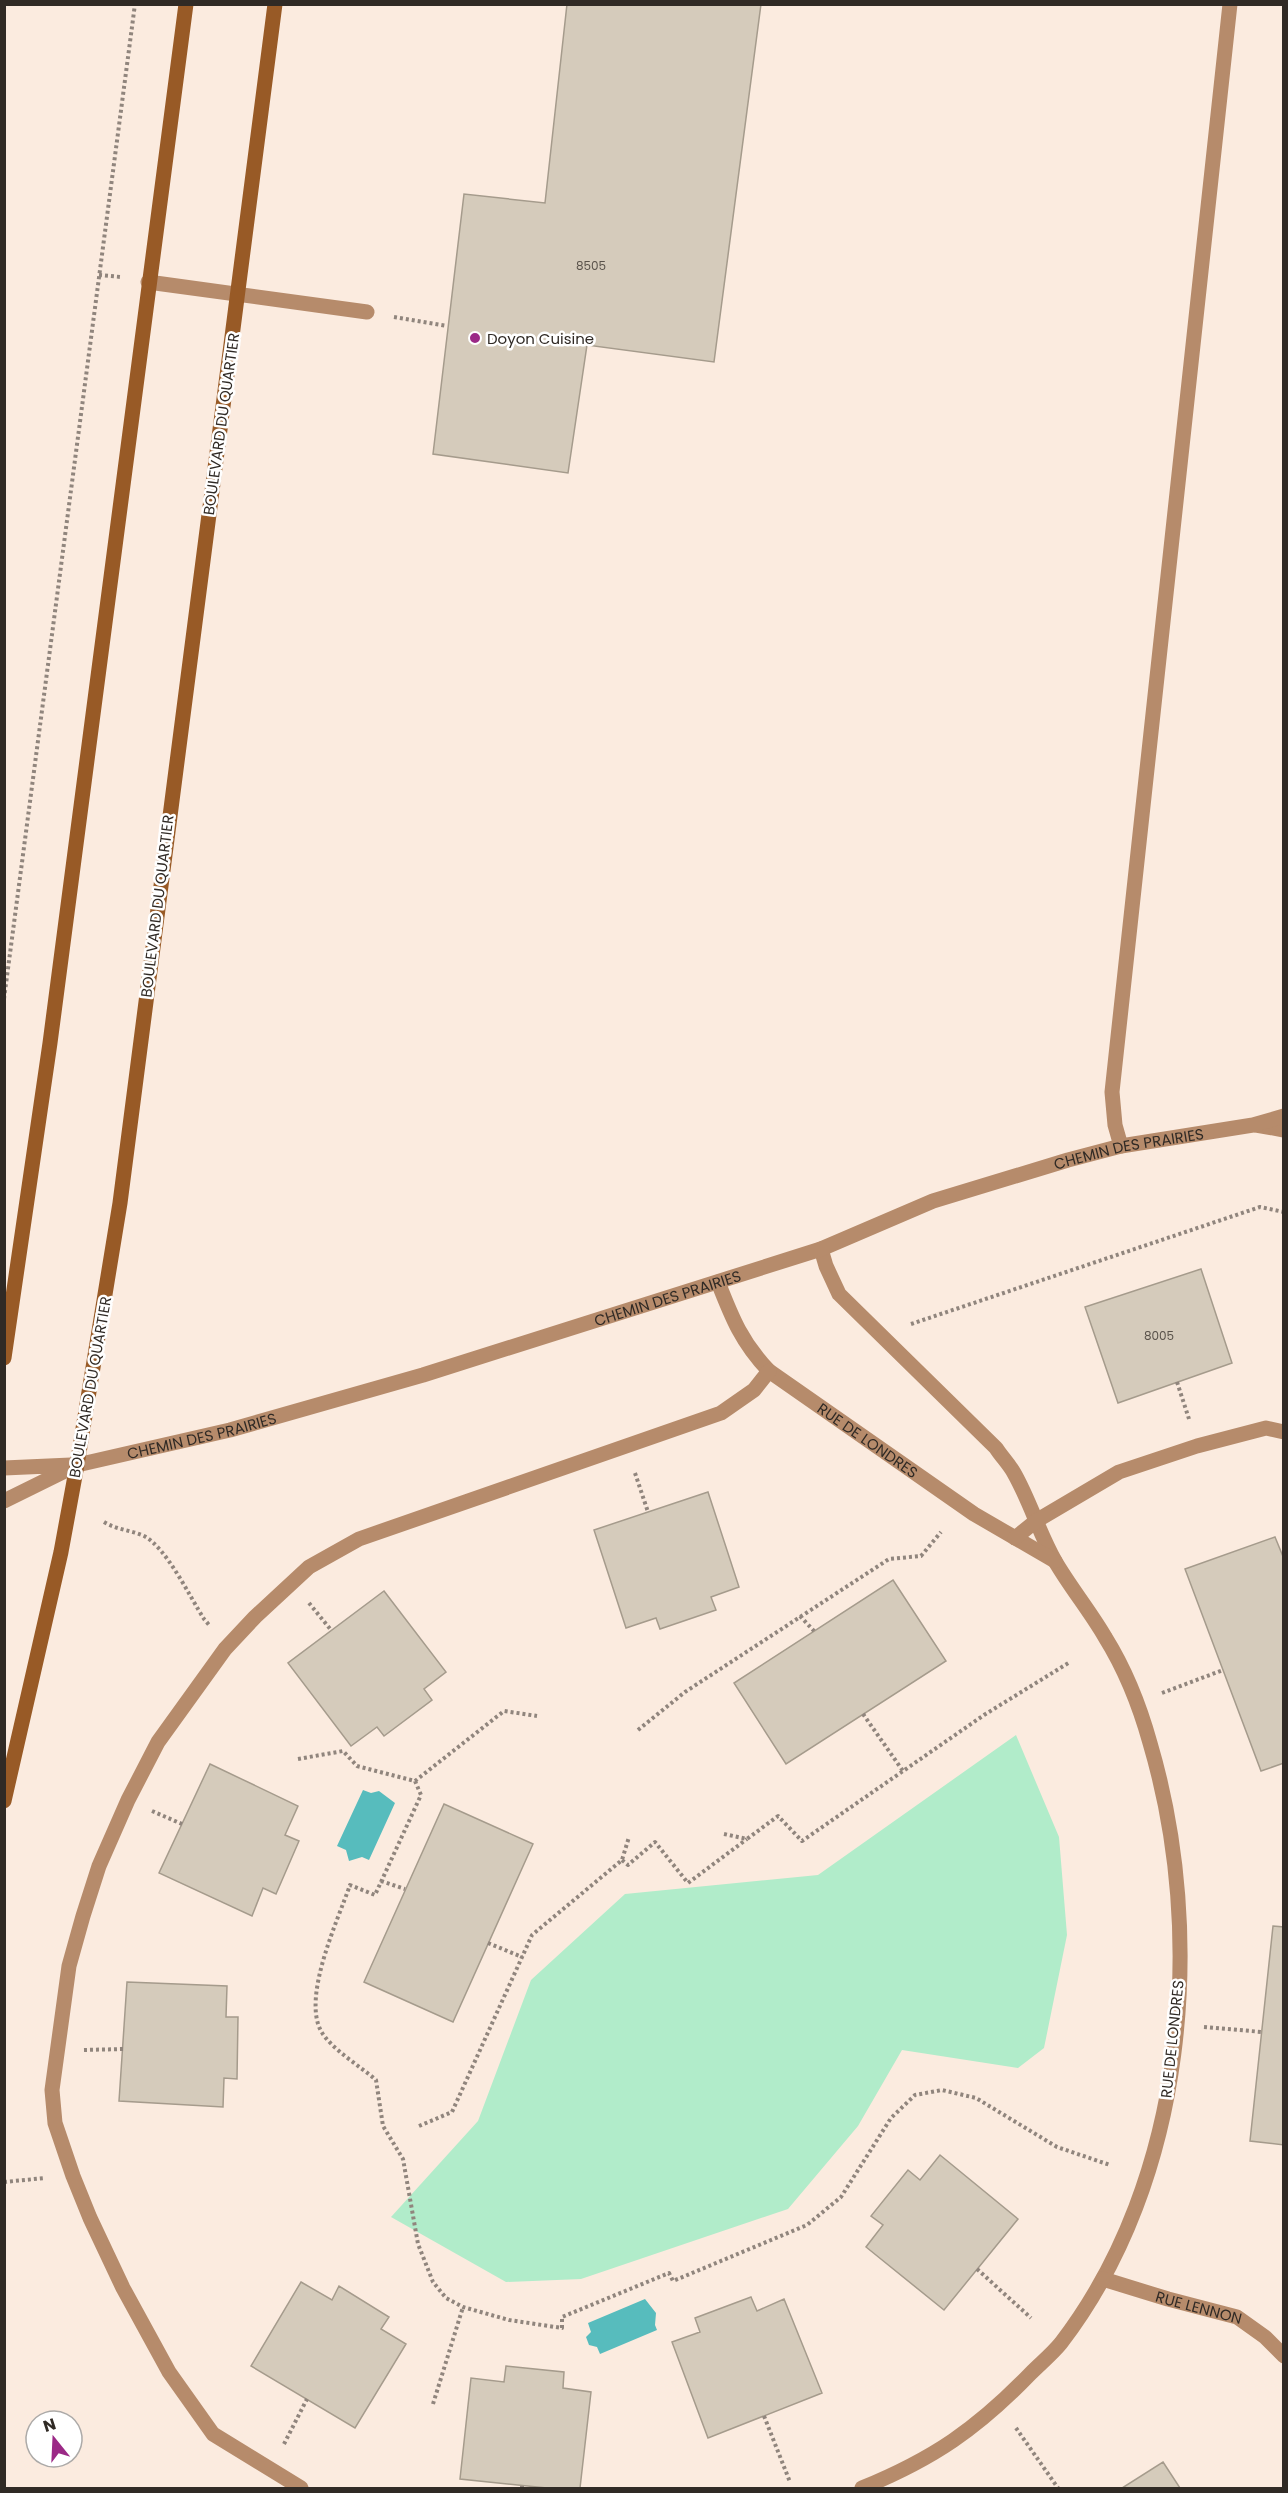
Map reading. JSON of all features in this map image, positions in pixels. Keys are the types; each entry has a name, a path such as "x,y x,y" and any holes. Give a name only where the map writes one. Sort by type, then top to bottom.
{"main road":[{"path":"4,1358 50,1043 186,4"},
{"name":"BOULEVARD DU QUARTIER","path":"4,1801 61,1552 120,1203 275,4"}],"street":[{"path":"1121,1146 1115,1125 1112,1092 1230,4"},
{"path":"148,282 367,312"},
{"name":"CHEMIN DES PRAIRIES","path":"4,1468 77,1465 220,1432 346,1398 821,1249 933,1201 1121,1146 1253,1125 1284,1116"},
{"name":"CHEMIN DES PRAIRIES","path":"1253,1125 1284,1130"},
{"name":"RUE DE LONDRES","path":"821,1249 839,1294 996,1448 1013,1472 1055,1561 1107,1639 1137,1704 1159,1777 1176,1872 1180,1924 1176,2025 1169,2085 1148,2169 1120,2247 1103,2279 1060,2344 996,2408 951,2445 897,2474 862,2488"},
{"name":"RUE DE LONDRES","path":"718,1282 741,1337 769,1371 974,1514 1055,1561"},
{"path":"301,2488 213,2434 170,2373 123,2288 73,2176 55,2123 52,2090 69,1966 99,1866 128,1800 158,1742 230,1644 255,1617 309,1567 359,1539 721,1413 754,1390 769,1371"},
{"path":"1015,1538 1036,1521 1119,1472 1197,1446 1266,1428 1284,1432"},
{"name":"CHEMIN DES PRAIRIES","path":"4,1501 77,1465"},
{"name":"RUE LENNON","path":"1103,2279 1237,2317 1265,2337 1284,2356"}],"path":[{"path":"4,999 135,4"},
{"path":"99,275 125,278"},
{"path":"367,312 447,327"},
{"path":"906,1326 1260,1207 1284,1212"},
{"path":"1177,1382 1197,1446"},
{"path":"625,1446 648,1512"},
{"path":"104,1522 114,1528 143,1536 153,1543 168,1560 204,1619 230,1644"},
{"path":"638,1730 685,1692 889,1559 921,1556 941,1532"},
{"path":"800,1616 814,1631"},
{"path":"622,1860 628,1865 655,1842 688,1883 778,1816 802,1841 984,1715 1070,1662"},
{"path":"1137,1704 1204,1675 1223,1670"},
{"path":"415,1781 504,1711 537,1716"},
{"path":"863,1714 903,1771"},
{"path":"298,1759 343,1751 357,1766 415,1781"},
{"path":"415,1781 421,1795 375,1895 351,1885 322,1961 314,2009 321,2032 339,2051 376,2080 383,2126 403,2159 418,2244 433,2282 446,2298 463,2307 509,2320 562,2328 562,2316 669,2273 673,2281 807,2225 841,2196 891,2118 915,2095 942,2090 976,2098 1057,2147 1110,2165"},
{"path":"724,1834 747,1839"},
{"path":"418,2126 452,2112 532,1935 622,1860 628,1837"},
{"path":"381,1881 405,1889"},
{"path":"488,1943 522,1957"},
{"path":"1176,2025 1262,2032"},
{"path":"57,2050 123,2049"},
{"path":"4,2182 73,2176"},
{"path":"977,2269 1031,2318"},
{"path":"433,2404 463,2307"},
{"path":"270,2469 307,2399"},
{"path":"996,2408 1019,2431 1058,2488"},
{"path":"764,2416 790,2482"}],"green space":[{"path":"1016,1735 1059,1837 1067,1935 1044,2048 1018,2068 902,2050 858,2126 788,2209 581,2279 506,2282 391,2217 478,2121 531,1980 625,1894 818,1875"}],"water":[{"path":"363,1790 371,1793 379,1791 395,1803 369,1860 362,1857 349,1861 346,1850 337,1846"},
{"path":"645,2299 656,2313 657,2330 600,2354 597,2347 589,2345 586,2337 591,2332 588,2323"}],"building":[{"path":"567,4 761,4 714,362 587,345 568,473 433,454 464,194 545,203"},
{"path":"1201,1269 1232,1363 1118,1403 1085,1307"},
{"path":"708,1492 739,1587 711,1597 716,1610 660,1629 656,1618 626,1628 594,1530"},
{"path":"1275,1537 1284,1559 1284,1763 1261,1771 1185,1569"},
{"path":"893,1580 946,1661 786,1764 734,1683"},
{"path":"384,1591 446,1672 424,1689 432,1700 384,1736 377,1727 351,1746 288,1663"},
{"path":"210,1764 298,1806 285,1835 299,1841 276,1894 263,1888 252,1916 159,1873"},
{"path":"444,1804 533,1844 453,2022 364,1982"},
{"path":"1273,1926 1284,1927 1284,2145 1250,2141"},
{"path":"127,1982 227,1986 226,2017 238,2017 237,2079 224,2078 223,2107 119,2101"},
{"path":"940,2155 1018,2219 944,2310 866,2247 883,2225 871,2216 908,2170 920,2180"},
{"path":"301,2282 332,2300 339,2286 389,2317 381,2329 406,2344 355,2428 251,2366"},
{"path":"751,2297 757,2311 784,2299 822,2393 708,2438 672,2342 700,2332 695,2318"},
{"path":"506,2366 564,2372 563,2388 591,2392 580,2488 547,2488 460,2479 471,2378 504,2382"},
{"path":"1163,2462 1180,2488 1122,2488"}],"place":[{"name":"Doyon Cuisine","path":"475,338"}]}
